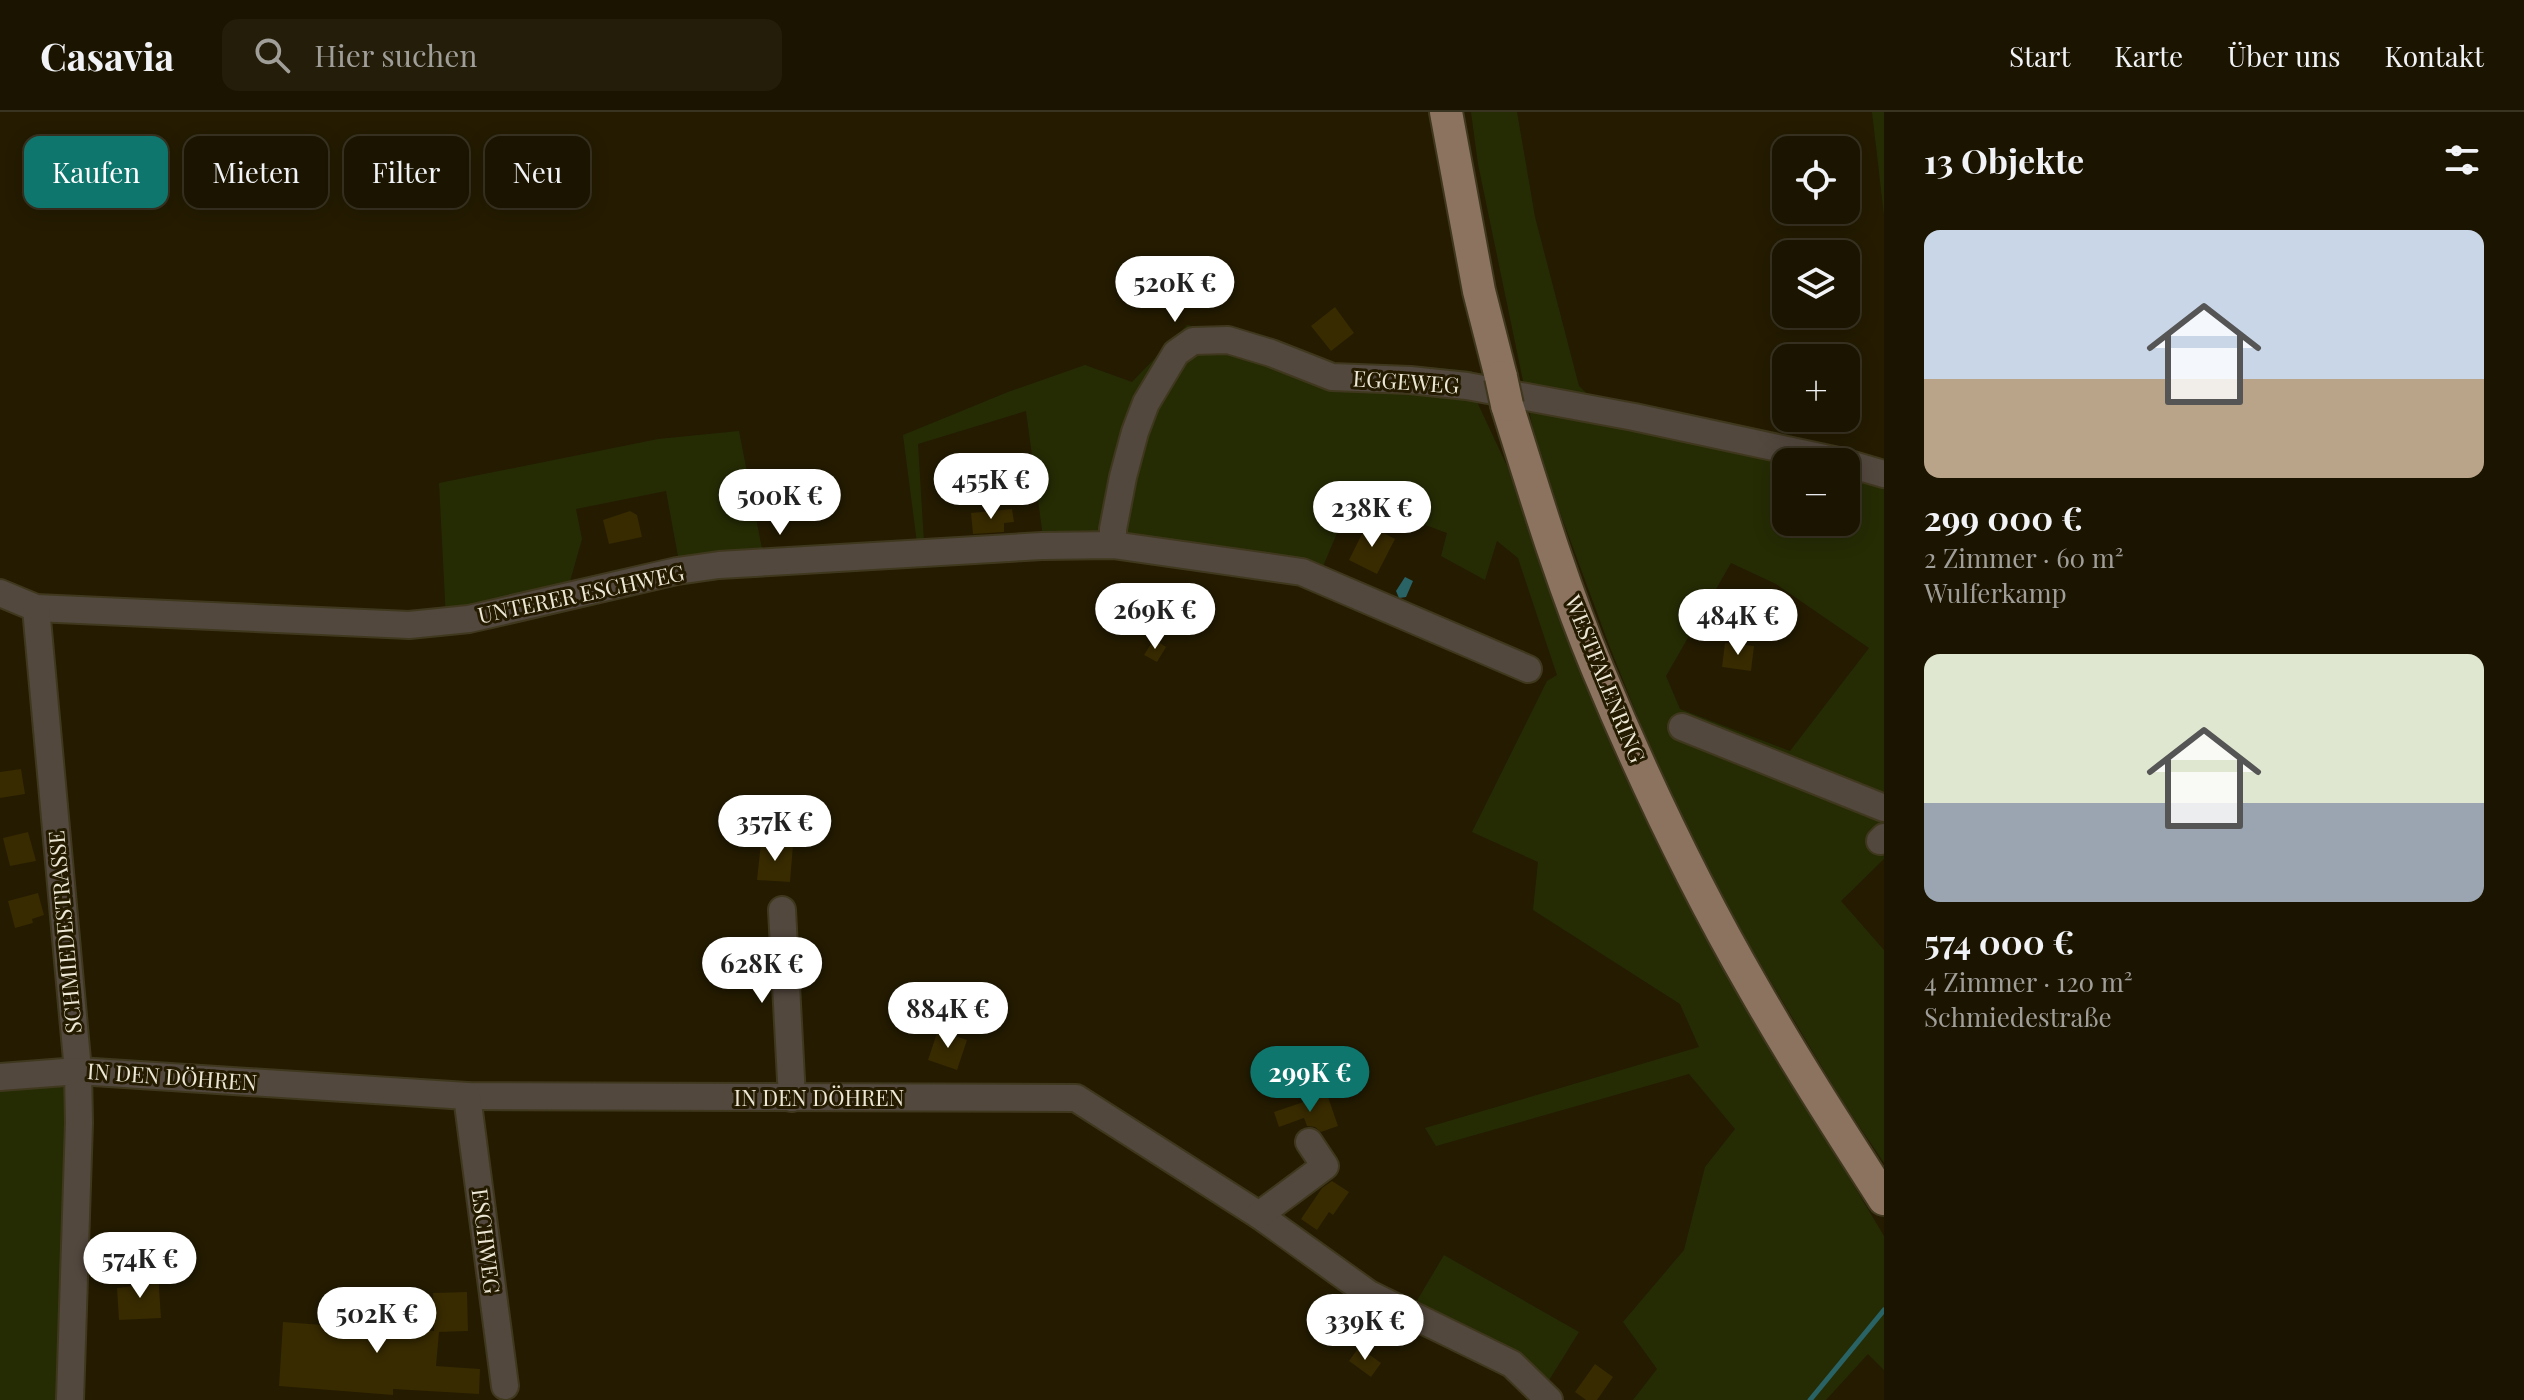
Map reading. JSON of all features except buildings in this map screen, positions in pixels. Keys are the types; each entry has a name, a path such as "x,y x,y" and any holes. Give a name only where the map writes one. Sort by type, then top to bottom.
{"main road":[{"name":"WESTFALENRING","path":"1446,112 1476,275 1504,391 1563,577 1598,669 1655,798 1752,986 1884,1199"}],"street":[{"name":"EGGEWEG","path":"1113,545 1123,477 1146,403 1176,353 1193,341 1228,340 1332,377 1467,386 1779,448"},
{"name":"EGGEWEG","path":"1860,467 1884,474"},
{"name":"UNTERER ESCHWEG","path":"0,593 36,608 394,624 438,623 469,619 677,571 719,565 1042,546 1113,545 1302,572 1528,669"},
{"name":"SCHMIEDESTRASSE","path":"36,608 78,1071 70,1400"},
{"path":"1682,727 1884,808"},
{"path":"782,910 792,1098"},
{"name":"IN DEN DÖHREN","path":"0,1077 78,1071 467,1096 1076,1098 1259,1215 1369,1294 1512,1364 1549,1400"},
{"name":"ESCHWEG","path":"467,1096 505,1386"},
{"path":"1259,1215 1325,1166 1309,1142"}],"green space":[{"path":"1471,112 1517,112 1535,217 1579,386 1619,425 1772,459 1772,536 1860,536 1860,476 1884,484 1884,859 1841,901 1884,950 1884,1163 1843,1102 1722,900 1660,773 1538,453 1478,164","holes":["1731,563 1776,584 1869,648 1790,751 1680,709 1666,676"]},
{"path":"1872,112 1884,112 1884,215"},
{"path":"1187,325 1265,339 1262,357 1404,387 1405,365 1472,371 1478,404 1508,468 1568,639 1618,762 1665,861 1737,990 1884,1236 1884,1370 1868,1354 1826,1400 1633,1400 1657,1369 1623,1322 1684,1250 1705,1167 1735,1129 1689,1074 1436,1146 1425,1128 1699,1047 1680,1004 1533,910 1538,862 1472,832 1547,681 1557,675 1518,558 1497,541 1485,580 1441,556 1447,533 1352,498 1321,571 1043,537 1026,411 918,444 924,542 917,543 903,435 1008,392 1085,365 1132,382"},
{"path":"739,431 764,559 680,567 666,491 576,509 582,539 567,592 446,619 439,483 658,439"},
{"path":"59,1079 70,1086 60,1400 0,1400 0,1083"},
{"path":"1444,1255 1579,1332 1546,1385 1415,1304"}],"water":[{"path":"1405,577 1413,581 1406,597 1399,598 1396,591"}],"waterway":[{"path":"1810,1400 1884,1310"}]}
